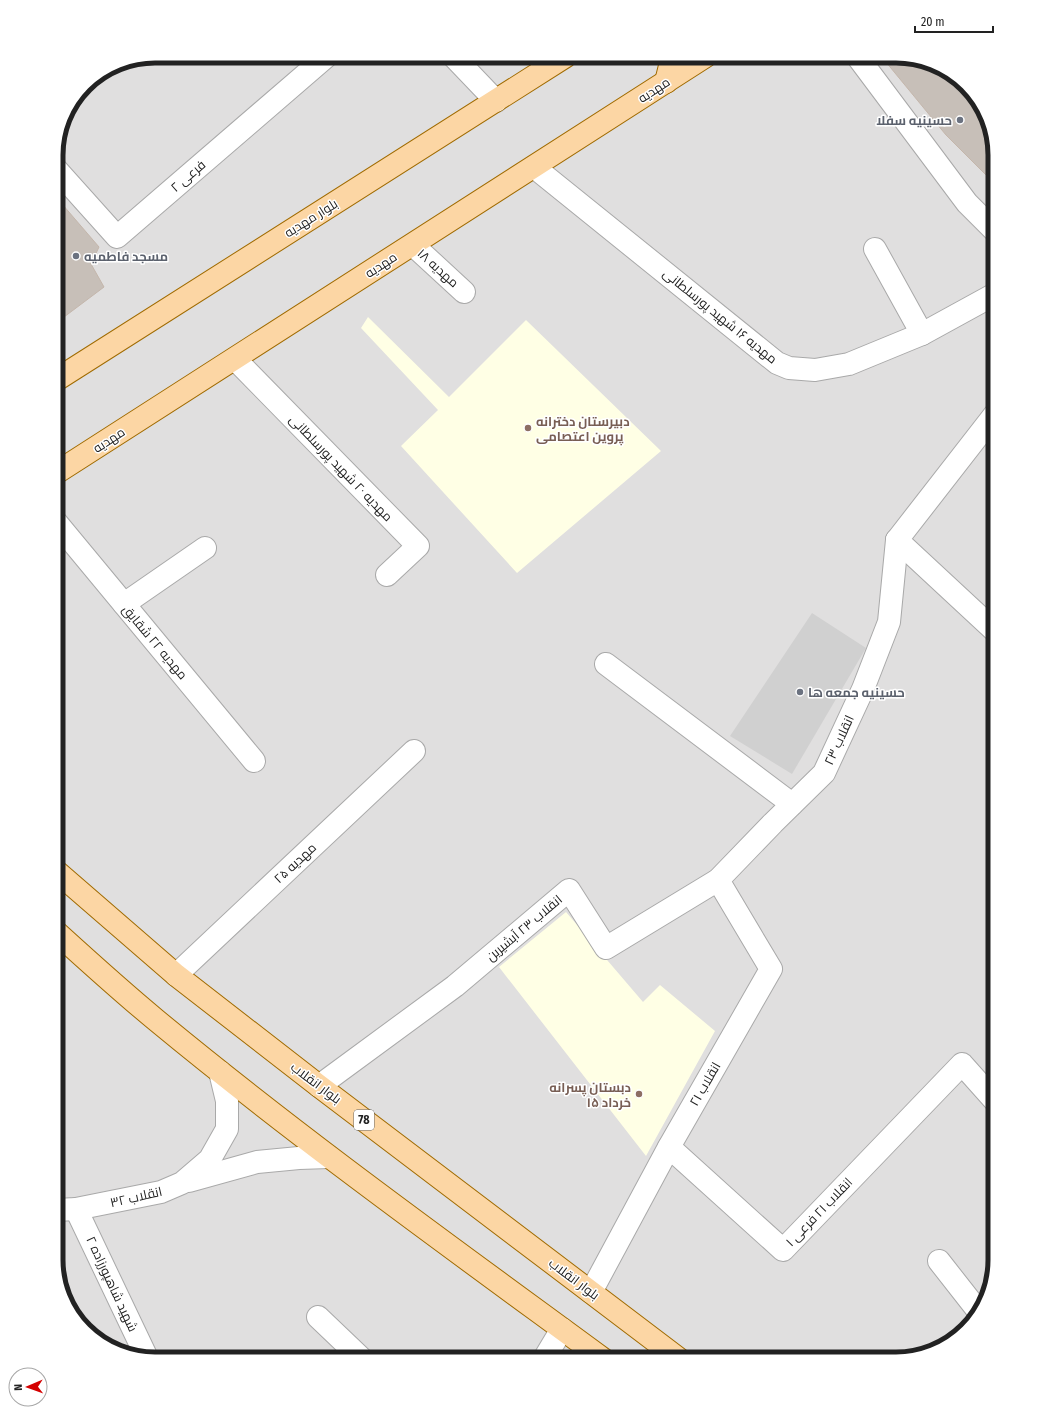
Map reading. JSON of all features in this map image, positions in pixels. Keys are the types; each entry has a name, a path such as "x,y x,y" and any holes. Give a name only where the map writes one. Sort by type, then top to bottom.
{"main road":[{"name":"بلوار مهدیه","path":"63,376 555,63"},
{"path":"666,82 671,63"},
{"name":"مهدیه","path":"63,469 695,63"},
{"name":"بلوار انقلاب","path":"63,876 176,975 319,1086 670,1352"},
{"path":"63,941 220,1072 329,1157 593,1352"}],"street":[{"name":"فرعی ۲","path":"63,177 117,236 319,63"},
{"path":"460,63 496,100"},
{"path":"862,63 967,203 988,223"},
{"name":"مهدیه ۱۶ شهید پورسلطانی","path":"534,167 777,363 789,368 815,370 848,364 922,334 988,298"},
{"name":"مهدیه ۱۸","path":"413,245 464,292"},
{"path":"875,249 922,334"},
{"name":"مهدیه ۲۰ شهید پورسلطانی","path":"234,359 418,546 387,575"},
{"path":"988,423 897,540 988,624"},
{"name":"مهدیه ۲۲ شقایق","path":"63,530 254,761"},
{"name":"انقلاب ۲۳","path":"718,880 824,773 863,689 889,622 897,540"},
{"path":"124,604 205,548"},
{"path":"606,664 792,804"},
{"name":"مهدیه ۲۵","path":"176,975 414,751"},
{"name":"انقلاب ۲۳ آبشیرین","path":"319,1086 455,986 569,890 606,948 718,880"},
{"name":"انقلاب ۲۱","path":"591,1292 669,1147 771,969 718,880"},
{"name":"انقلاب ۲۱ فرعی ۱","path":"669,1147 782,1250 962,1064 988,1093"},
{"name":"انقلاب ۳۲","path":"66,1210 161,1192 182,1183 210,1159 227,1129 227,1101 220,1072"},
{"path":"182,1183 257,1162 329,1157"},
{"name":"شهید شاهپورزاده ۲","path":"66,1210 143,1351"},
{"path":"939,1261 975,1307"},
{"path":"318,1317 355,1352"},
{"path":"548,1352 562,1329"}],"shaded area":[{"path":"156,63 902,63 918,66 969,99 976,109 985,132 988,156 988,1260 985,1283 976,1306 961,1325 942,1340 919,1349 896,1352 149,1352 126,1347 104,1336 86,1320 75,1306 66,1283 63,1260 63,149 70,120 82,99 99,82 109,75 132,66"},
{"name":"دبیرستان دخترانه پروین اعتصامی","path":"368,317 449,397 526,320 661,451 517,573 401,446 438,410 361,328"},
{"name":"حسینیه جمعه ها","path":"812,613 866,648 792,774 730,736"},
{"name":"دبستان پسرانه ۱۵ خرداد","path":"566,912 643,1002 660,985 715,1031 646,1156 499,967"}],"building":[{"name":"حسینیه سفلا","path":"887,63 902,63 931,70 952,82 969,99 976,109 985,132 988,156 988,177 946,135"},
{"name":"مسجد فاطمیه","path":"63,205 99,247 91,264 104,287 63,318"}],"place":[{"name":"حسینیه سفلا","path":"960,120"},
{"name":"مسجد فاطمیه","path":"76,256"},
{"name":"دبیرستان دخترانه پروین اعتصامی","path":"528,428"},
{"name":"حسینیه جمعه ها","path":"800,692"},
{"name":"دبستان پسرانه ۱۵ خرداد","path":"639,1094"}]}
